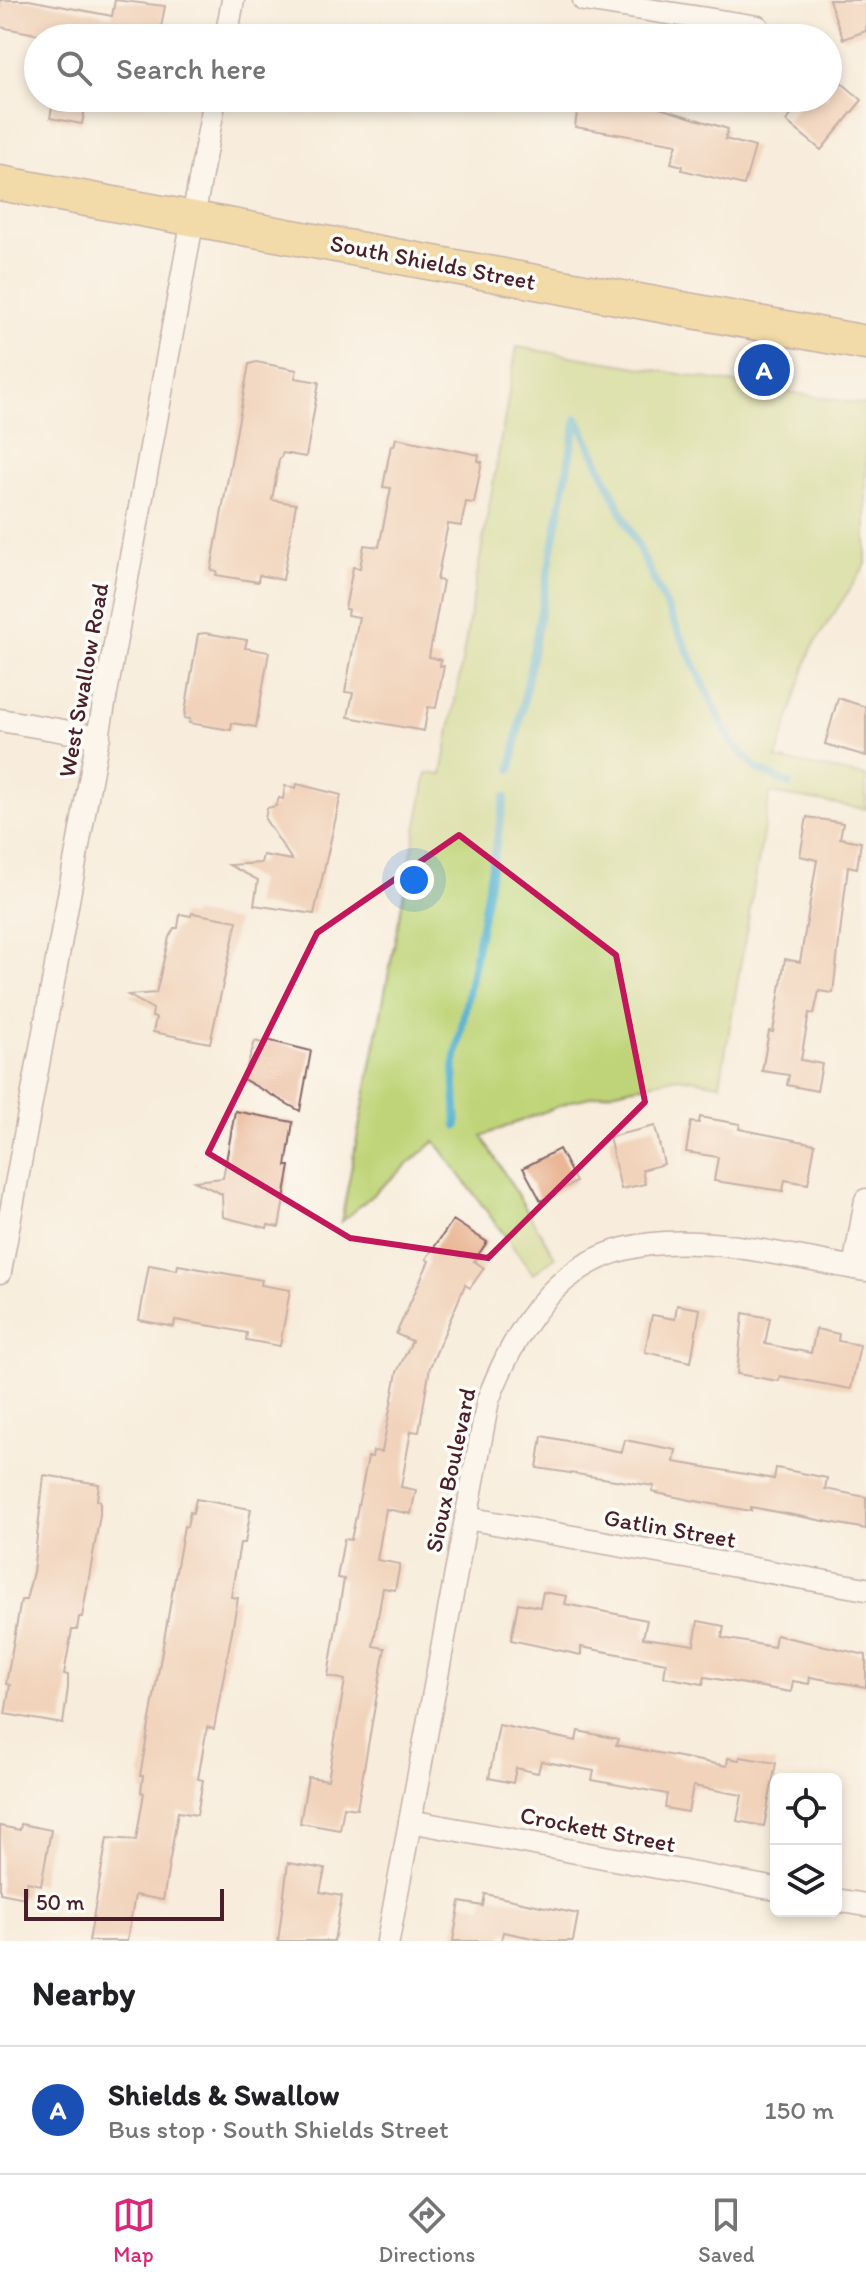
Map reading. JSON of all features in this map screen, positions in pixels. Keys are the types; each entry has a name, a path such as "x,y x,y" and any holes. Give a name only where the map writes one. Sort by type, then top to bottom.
{"main road":[{"name":"South Shields Street","path":"0,183 866,343"}],"street":[{"path":"229,24 233,0"},
{"path":"584,0 739,24"},
{"name":"West Swallow Road","path":"0,1272 212,112"},
{"path":"0,720 99,737"},
{"path":"860,1269 866,1200"},
{"name":"Sioux Boulevard","path":"388,1941 488,1400 506,1353 527,1321 568,1277 619,1250 650,1242 683,1239 860,1269"},
{"name":"Gatlin Street","path":"466,1518 866,1589"},
{"name":"Crockett Street","path":"410,1821 770,1888"},
{"path":"842,1901 866,1905"}],"highlighted area":[{"path":"459,835 616,955 645,1102 488,1258 350,1238 208,1153 317,933"}],"green space":[{"path":"517,347 866,405 866,564 811,649 776,759 866,776 866,809 770,793 720,1084 678,1077 572,1101 482,1136 555,1257 533,1274 435,1141 341,1222 427,773 442,775"}],"building":[{"path":"0,0 29,0 112,16 115,0 165,6 162,24 24,24 24,32 0,27"},
{"path":"829,0 866,0 866,31 843,39 842,24 838,24"},
{"path":"842,83 862,100 821,150 786,121 793,112 842,112"},
{"path":"51,112 84,112 82,124 50,118"},
{"path":"577,112 672,112 728,129 725,139 755,147 744,185 682,170 683,166 671,163 677,144 575,127"},
{"path":"256,362 297,370 295,378 319,382 306,457 283,453 279,460 272,500 296,504 283,580 259,575 258,582 216,575 217,571 211,570 249,364"},
{"path":"396,438 479,455 478,461 482,462 474,503 466,502 461,526 448,524 437,580 443,581 429,657 441,660 440,666 444,666 436,708 428,707 424,731 348,717 353,693 345,692 359,617 347,615 348,609 345,609 353,567 360,568 364,545 379,547 391,488 383,487 391,445 394,446"},
{"path":"198,634 247,640 245,648 269,652 256,727 232,723 231,730 189,723 190,719 184,718"},
{"path":"838,698 866,707 866,756 825,744"},
{"path":"297,784 341,795 314,914 254,905 258,880 229,865 261,863 263,855 292,860 265,819 267,808 276,806 279,798 283,799 285,786 296,788"},
{"path":"807,817 843,823 840,838 861,842 857,868 848,866 833,993 819,991 814,1014 809,1013 801,1060 822,1064 817,1091 787,1085 789,1075 762,1071 769,1031 773,1032 785,959 800,962 817,860 800,856"},
{"path":"192,913 237,921 210,1043 153,1032 156,1018 152,1017 153,1009 128,995 156,993 169,937 174,928 178,928 180,914 191,916"},
{"path":"267,1040 311,1051 300,1111 243,1079 255,1041 266,1044"},
{"path":"235,1111 293,1122 286,1166 290,1166 279,1227 268,1225 267,1228 223,1217 222,1194 194,1181 223,1178"},
{"path":"700,1117 740,1124 739,1129 815,1144 808,1184 785,1180 783,1191 714,1181 718,1157 686,1152 691,1122 699,1123"},
{"path":"655,1126 664,1164 642,1170 645,1184 621,1189 609,1137"},
{"path":"559,1149 576,1182 541,1201 523,1168"},
{"path":"453,1220 487,1242 474,1261 484,1268 470,1288 465,1285 430,1367 419,1432 411,1431 401,1487 416,1490 411,1514 386,1509 377,1560 400,1564 395,1590 383,1588 373,1646 385,1648 357,1809 344,1807 340,1830 300,1823 308,1777 328,1780 345,1680 328,1676 344,1579 337,1578 344,1539 351,1540 368,1457 372,1457 373,1451 382,1452 397,1372 412,1341 396,1334 429,1261 426,1259"},
{"path":"149,1265 177,1270 178,1265 262,1280 261,1285 290,1290 280,1346 246,1340 247,1333 218,1327 175,1320 174,1327 139,1320"},
{"path":"677,1305 700,1309 691,1362 645,1352 652,1315 675,1319"},
{"path":"743,1313 770,1318 765,1344 811,1353 816,1329 839,1334 838,1341 860,1345 851,1389 780,1376 779,1381 737,1374"},
{"path":"542,1436 622,1452 625,1440 676,1450 674,1462 774,1479 776,1468 827,1478 825,1489 866,1497 866,1529 751,1507 751,1511 690,1500 652,1492 654,1486 537,1468"},
{"path":"44,1475 99,1484 97,1500 100,1501 100,1515 82,1617 79,1617 77,1630 72,1630 64,1674 68,1675 68,1688 63,1724 5,1714 10,1685 6,1684 21,1600 26,1600 33,1572"},
{"path":"196,1499 251,1509 245,1543 240,1543 231,1597 238,1598 214,1729 207,1727 198,1779 203,1780 197,1815 178,1812 163,1900 135,1895 127,1941 89,1941 107,1838 136,1840 144,1793 141,1792 143,1776 140,1776 184,1526 187,1527"},
{"path":"543,1592 567,1596 565,1604 647,1620 643,1638 694,1645 698,1621 724,1626 722,1638 774,1647 776,1635 866,1655 866,1687 810,1677 809,1684 793,1681 791,1692 705,1677 703,1684 664,1677 666,1663 581,1647 581,1655 511,1640 518,1603 540,1607"},
{"path":"499,1725 576,1741 578,1731 618,1739 616,1745 727,1766 728,1758 739,1760 740,1757 776,1763 774,1773 770,1773 770,1794 764,1826 737,1821 742,1795 693,1786 688,1812 665,1808 667,1794 592,1780 594,1771 541,1761 538,1773 516,1768 513,1783 489,1778"},
{"path":"21,1824 51,1830 41,1885 27,1882 25,1898 0,1893 0,1826 20,1830"},
{"path":"288,1863 325,1869 320,1892 342,1896 334,1941 278,1941"},
{"path":"485,1894 578,1914 573,1941 548,1941 503,1932 501,1941 453,1941 460,1902 483,1906"}],"waterway":[{"path":"511,769 577,418 731,742 757,769 789,784"},
{"path":"457,1126 454,1068 505,797"}],"place":[{"name":"Shields & Swallow","path":"764,370"}]}
